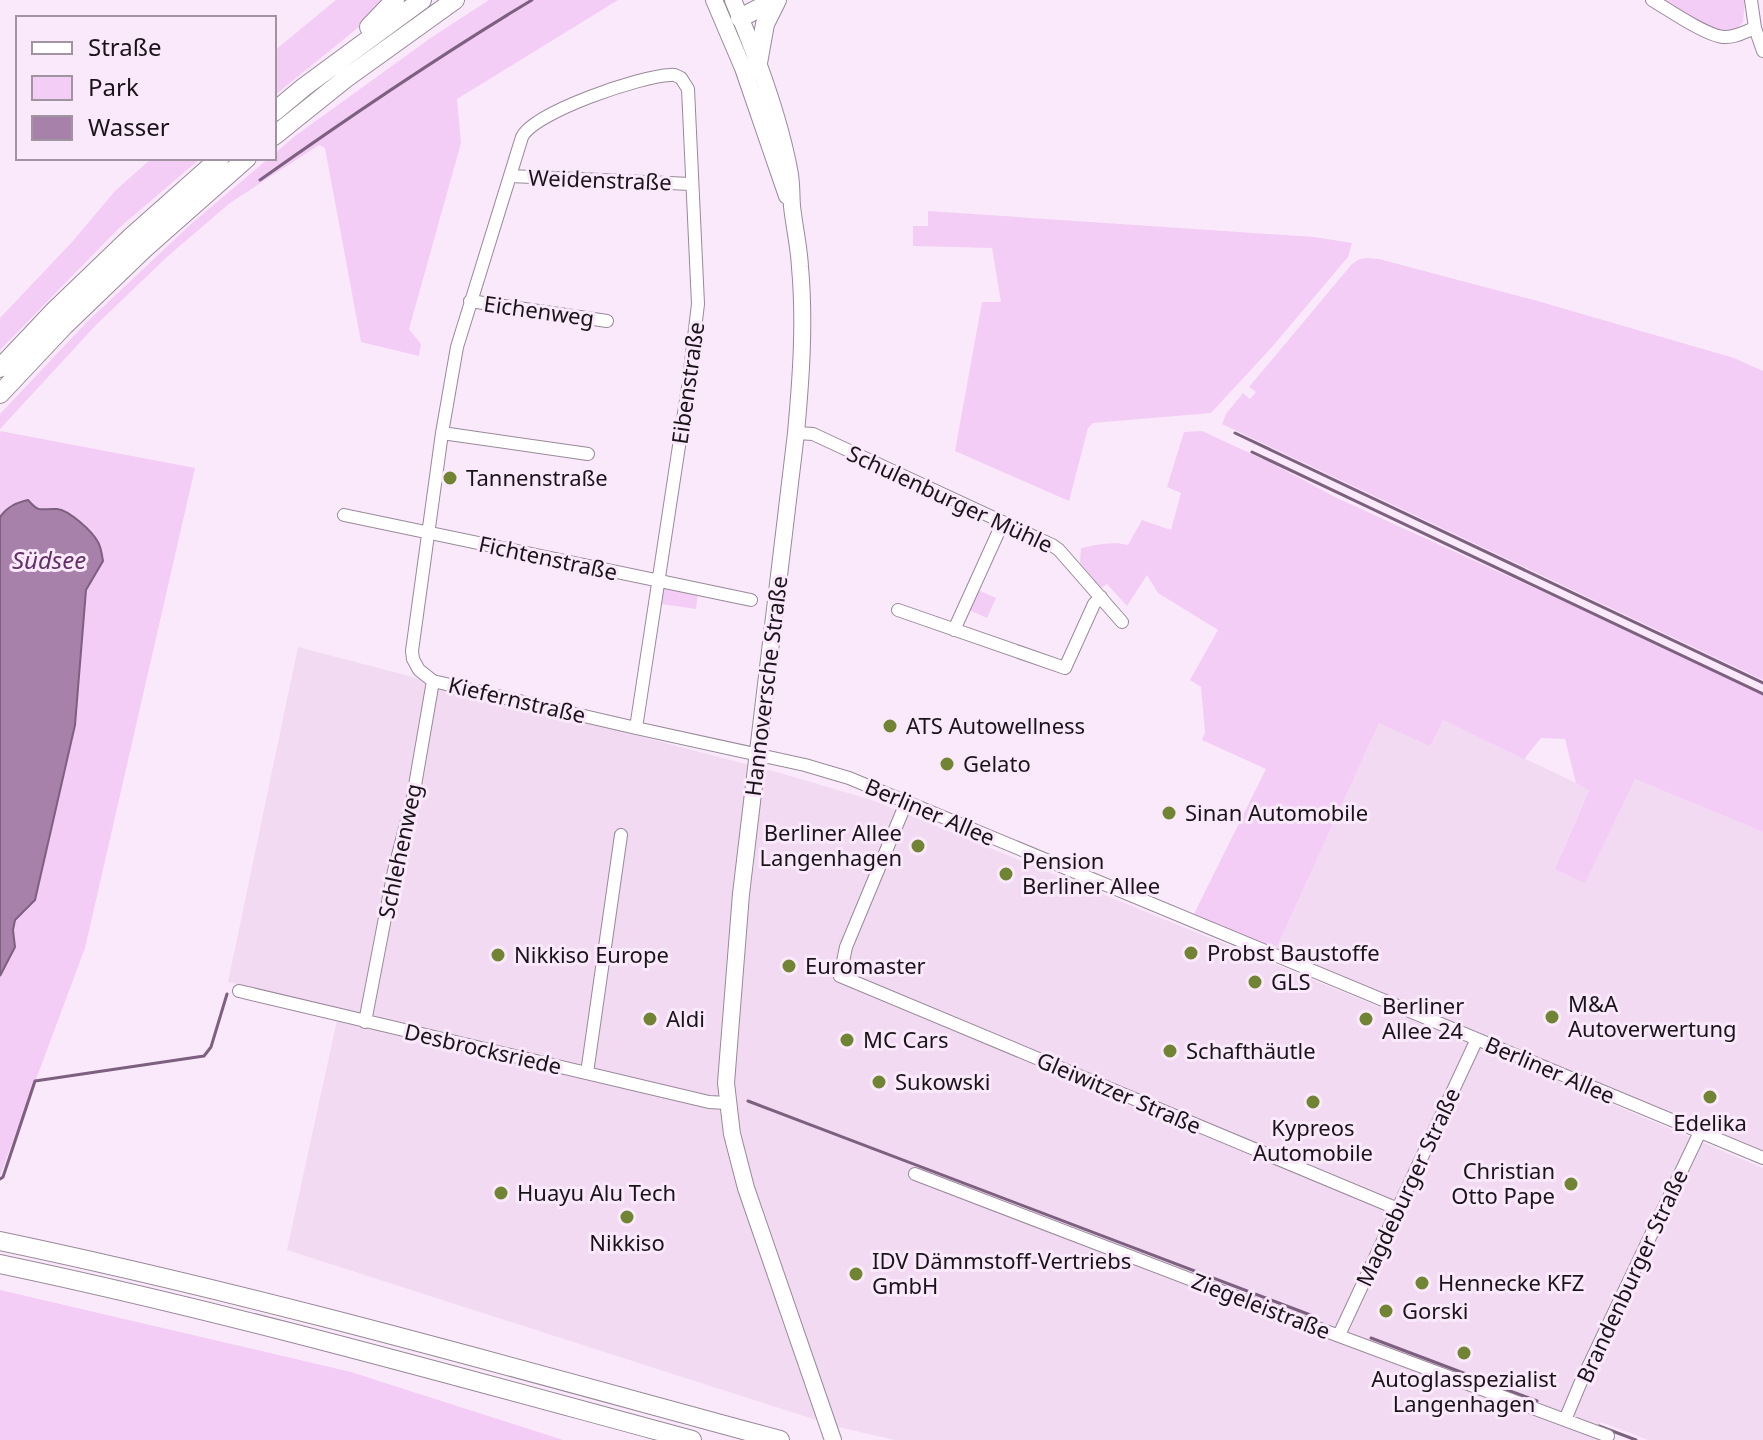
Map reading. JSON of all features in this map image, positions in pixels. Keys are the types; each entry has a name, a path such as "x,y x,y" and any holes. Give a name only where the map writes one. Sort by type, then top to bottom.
{"highway":[{"path":"304,87 314,70 361,34 395,0"},
{"path":"276,110 422,0"},
{"path":"276,134 345,79 455,0"},
{"path":"733,10 776,0"},
{"path":"758,63 765,24 776,0"},
{"path":"0,368 131,237 218,160"},
{"path":"0,394 64,326 144,249 245,160"},
{"path":"0,1241 93,1260 308,1313 780,1440"},
{"path":"0,1264 235,1317 692,1440"}],"main road":[{"name":"Hannoversche Straße","path":"714,0 733,10 758,63 788,165 803,325 796,433 741,894 727,1103 746,1188 833,1440"},
{"name":"Hannoversche Straße","path":"733,10 743,68 791,205"}],"street":[{"path":"1652,0 1720,37 1755,28"},
{"path":"1751,0 1755,28 1763,51"},
{"name":"Eibenstraße","path":"510,176 526,130 581,100 614,88 669,75 681,78 688,89 698,304 636,728"},
{"path":"427,532 457,347 510,176"},
{"name":"Weidenstraße","path":"510,176 691,184"},
{"name":"Eichenweg","path":"470,301 607,321"},
{"path":"442,433 588,454"},
{"name":"Schulenburger Mühle","path":"796,433 813,434 1059,550 1122,622"},
{"name":"Fichtenstraße","path":"344,515 751,600"},
{"path":"954,630 1003,522"},
{"name":"Kiefernstraße","path":"427,532 412,651 415,665 433,681 757,755"},
{"path":"898,610 1065,668 1094,604 1101,597"},
{"name":"Schlehenweg","path":"365,1022 394,871 413,797 433,681"},
{"name":"Berliner Allee","path":"757,755 849,778 1763,1158"},
{"name":"Gleiwitzer Straße","path":"906,803 846,947 840,976 1398,1209"},
{"path":"587,1073 621,835"},
{"name":"Desbrocksriede","path":"239,991 709,1102 727,1103"},
{"name":"Magdeburger Straße","path":"1339,1335 1477,1039"},
{"name":"Brandenburger Straße","path":"1565,1420 1700,1132"},
{"name":"Ziegeleistraße","path":"915,1174 1608,1436"}],"shaded area":[{"path":"298,647 872,800 1453,1037 1763,1168 1763,1440 1648,1440 1601,1422 1597,1429 1601,1440 895,1440 838,1427 287,1250 339,1011 228,982"},
{"path":"1443,720 1589,789 1555,869 1584,882 1635,779 1763,832 1763,1154 1276,949 1379,723"}],"green space":[{"path":"336,0 387,0 376,13 276,94 276,49"},
{"path":"489,0 618,0 457,99 461,143 409,329 421,344 419,356 361,342 325,148 319,145 230,203 168,256 97,324 0,429 0,414 86,323 191,224 267,160 276,160 276,152 295,136 432,37"},
{"path":"1662,0 1745,0 1743,22 1735,31 1719,31"},
{"path":"150,160 199,160 119,228 0,350 0,318 115,191"},
{"path":"928,211 1314,237 1352,243 1348,257 1211,413 1093,423 1088,428 1069,501 955,451 982,302 1001,302 992,248 913,246 913,226 928,226"},
{"path":"1368,258 1534,300 1734,358 1763,371 1763,680 1222,424 1243,393 1250,399 1256,392 1249,387 1352,264"},
{"path":"0,431 195,468 85,948 0,1176 0,976 15,947 15,920 35,900 75,725 86,590 103,561 97,540 72,514 58,509 44,511 35,508 28,500 12,506 0,517"},
{"path":"1202,431 1337,498 1763,694 1763,832 1635,779 1585,883 1555,869 1589,790 1576,783 1565,739 1541,738 1524,759 1443,720 1430,746 1379,723 1276,949 1193,916 1266,769 1202,740 1205,732 1201,687 1190,680 1218,630 1158,593 1147,575 1127,606 1107,584 1101,588 1080,563 1081,548 1110,543 1128,545 1142,520 1171,530 1181,493 1167,487 1184,432"},
{"path":"664,587 698,593 696,609 661,604"},
{"path":"978,590 996,598 987,618 969,610"},
{"path":"0,1290 351,1372 563,1440 0,1440"}],"water":[{"name":"Südsee","path":"28,500 38,509 62,510 80,522 98,542 103,561 86,590 75,725 35,900 15,920 15,947 0,976 0,517 12,506"}],"waterway":[{"path":"260,180 394,87 532,0"},
{"path":"1235,433 1763,683"},
{"path":"1252,452 1763,694"},
{"path":"0,1179 35,1081 204,1056 211,1047 227,994"},
{"path":"748,1101 1313,1316"},
{"path":"1371,1338 1474,1377"},
{"path":"1483,1381 1537,1401"},
{"path":"1599,1426 1636,1440"}],"place":[{"name":"Tannenstraße","path":"450,478"},
{"name":"ATS Autowellness","path":"890,726"},
{"name":"Gelato","path":"947,764"},
{"name":"Sinan Automobile","path":"1169,813"},
{"name":"Berliner Allee Langenhagen","path":"918,846"},
{"name":"Pension Berliner Allee","path":"1006,874"},
{"name":"Probst Baustoffe","path":"1191,953"},
{"name":"Nikkiso Europe","path":"498,955"},
{"name":"Euromaster","path":"789,966"},
{"name":"GLS","path":"1255,982"},
{"name":"M&A Autoverwertung","path":"1552,1017"},
{"name":"Aldi","path":"650,1019"},
{"name":"Berliner Allee 24","path":"1366,1019"},
{"name":"MC Cars","path":"847,1040"},
{"name":"Schafthäutle","path":"1170,1051"},
{"name":"Sukowski","path":"879,1082"},
{"name":"Edelika","path":"1710,1097"},
{"name":"Kypreos Automobile","path":"1313,1102"},
{"name":"Christian Otto Pape","path":"1571,1184"},
{"name":"Huayu Alu Tech","path":"501,1193"},
{"name":"Nikkiso","path":"627,1217"},
{"name":"IDV Dämmstoff-Vertriebs GmbH","path":"856,1274"},
{"name":"Hennecke KFZ","path":"1422,1283"},
{"name":"Gorski","path":"1386,1311"},
{"name":"Autoglasspezialist Langenhagen","path":"1464,1353"}]}
